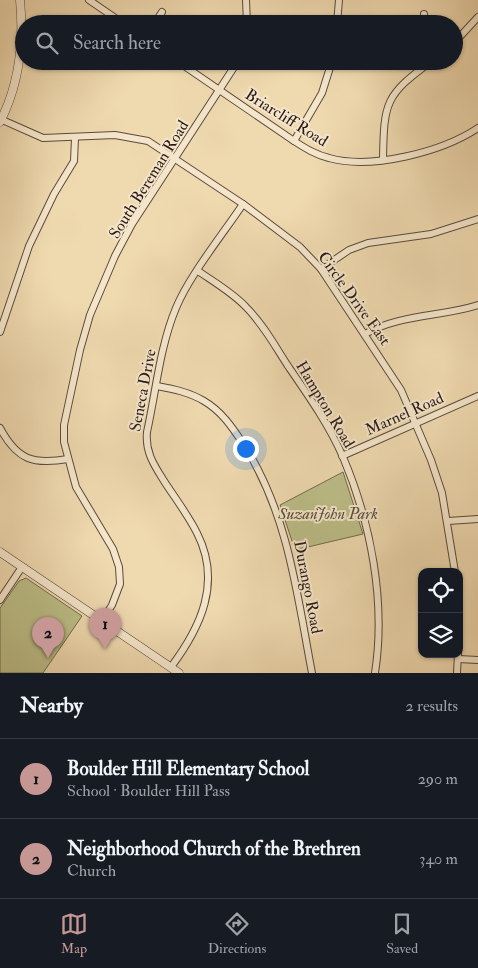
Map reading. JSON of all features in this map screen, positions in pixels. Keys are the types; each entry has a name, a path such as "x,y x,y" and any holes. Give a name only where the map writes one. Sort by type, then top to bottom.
{"street":[{"path":"20,0 21,15"},
{"path":"88,0 110,15"},
{"path":"246,0 247,15"},
{"path":"338,15 339,0"},
{"path":"463,33 478,17"},
{"path":"0,120 11,98 18,70"},
{"name":"Briarcliff Road","path":"190,70 308,150 330,159 355,162 383,159 435,149 478,128"},
{"name":"South Bereman Road","path":"102,621 112,605 120,584 119,567 113,550 83,501 64,442 64,425 90,315 115,256 132,224 221,92 233,70"},
{"path":"294,141 322,92 329,70"},
{"path":"383,159 385,113 389,102 406,80 420,70"},
{"name":"Circle Drive East","path":"0,120 43,138 116,135 138,138 158,146 243,204 300,247 321,269 401,390 416,423 442,493 448,521 454,568"},
{"path":"0,332 29,246 54,194 74,161 75,138"},
{"name":"Seneca Drive","path":"171,668 201,619 207,598 208,575 204,549 198,535 152,463 148,452 147,436 168,332 175,308 243,204"},
{"path":"321,269 349,250 368,243 432,234 478,219"},
{"name":"Hampton Road","path":"198,271 236,298 256,318 316,408 342,456 359,504 369,541 376,584 378,624 375,673"},
{"path":"365,334 392,321 453,312 478,305"},
{"name":"Durango Road","path":"157,386 193,395 214,408 234,428 255,463 280,517 312,673"},
{"name":"Marnel Road","path":"342,456 478,396"},
{"path":"0,428 14,448 29,459 46,463 68,459"},
{"path":"448,521 478,519"},
{"path":"0,552 179,673"},
{"path":"0,600 22,567"},
{"path":"457,673 458,658"},
{"path":"463,658 478,660"}],"green space":[{"name":"SuzanJohn Park","path":"343,472 363,534 295,550 280,505"},
{"path":"26,578 82,616 43,673 0,673 0,608 19,581"}],"place":[{"name":"Boulder Hill Elementary School","path":"105,649"},
{"name":"Neighborhood Church of the Brethren","path":"48,658"}]}
